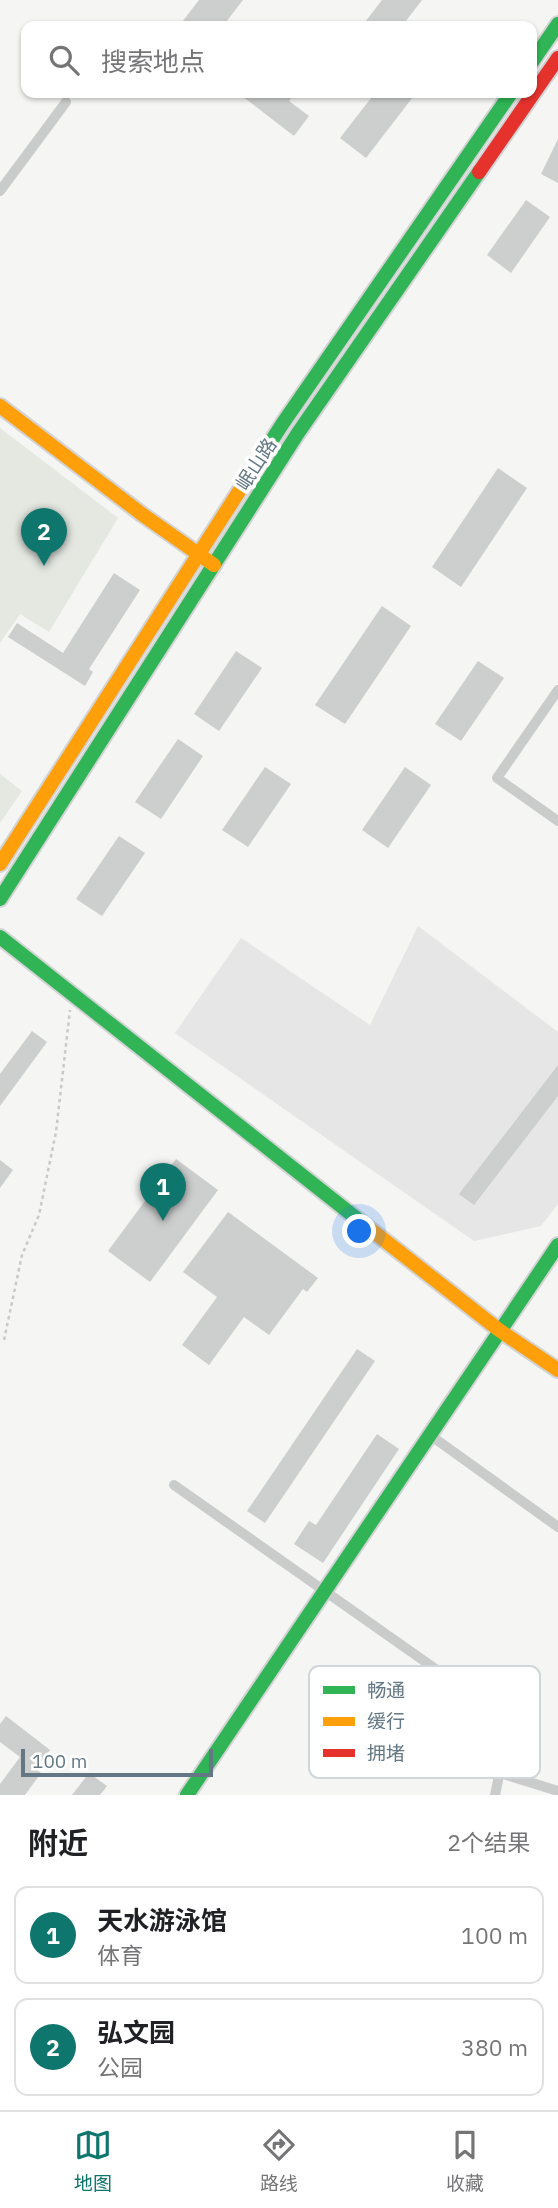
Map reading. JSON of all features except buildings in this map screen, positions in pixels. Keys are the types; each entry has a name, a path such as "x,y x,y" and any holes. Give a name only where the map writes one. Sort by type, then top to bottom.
{"main road":[{"path":"537,55 558,24"},
{"name":"岷山路","path":"537,88 558,58"},
{"name":"岷山路","path":"0,864 283,423 508,98"},
{"name":"岷山路","path":"0,899 298,433 530,98"},
{"path":"0,406 214,565"},
{"path":"0,937 499,1330 558,1370"},
{"path":"187,1795 558,1245"}],"street":[{"path":"0,191 66,102"},
{"path":"558,690 497,778 558,821"},
{"path":"430,1435 558,1527"},
{"path":"174,1485 431,1666"},
{"path":"516,1778 558,1791"}],"path":[{"path":"4,1340 22,1255 39,1215 56,1132 71,993"}],"shaded area":[{"path":"0,428 118,518 49,632 20,614 0,643"},
{"path":"0,774 22,791 0,823"},
{"path":"418,926 558,1032 558,1204 541,1226 474,1241 175,1033 241,938 370,1025"}],"traffic: fast":[{"path":"537,55 558,24"},
{"path":"245,482 508,98"},
{"path":"0,899 298,433 479,172"},
{"path":"0,937 365,1225"},
{"path":"187,1795 558,1245"}],"traffic: slow":[{"path":"0,406 143,515 214,565"},
{"path":"0,864 245,482"},
{"path":"365,1225 499,1330 558,1370"}],"traffic: jam":[{"path":"537,88 558,58"},
{"path":"479,172 530,98"}],"place":[{"name":"弘文园","path":"44,566"},
{"name":"天水游泳馆","path":"163,1221"}]}
